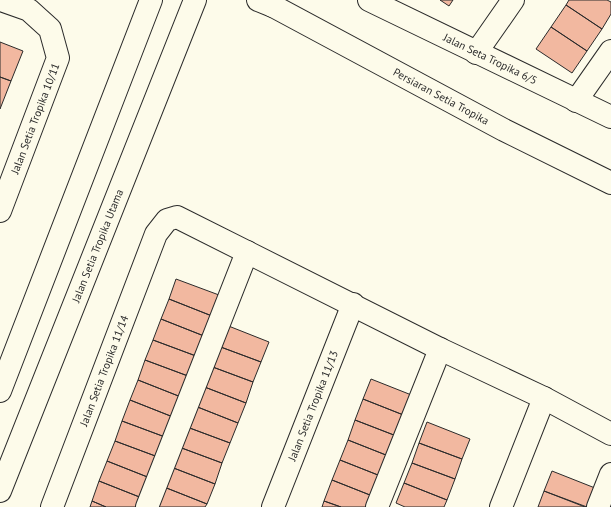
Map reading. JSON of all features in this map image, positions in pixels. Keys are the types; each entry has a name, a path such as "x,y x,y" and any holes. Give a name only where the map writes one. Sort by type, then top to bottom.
{"street":[{"name":"Jalan Setia Tropika 10/11","path":"0,210 58,58 50,29 28,10 1,0"},
{"path":"0,391 151,0"},
{"name":"Jalan Setia Tropika Utama","path":"0,491 195,0"},
{"path":"476,53 513,0"},
{"name":"Persiaran Setia Tropika","path":"267,2 504,130 611,184"},
{"name":"Jalan Seta Tropika 6/5","path":"377,2 476,53 611,117"},
{"path":"576,101 611,50"},
{"name":"Jalan Setia Tropika 11/14","path":"52,507 156,234 167,220 177,217 247,252"},
{"path":"146,507 247,252 440,349 544,398 611,434"},
{"name":"Jalan Setia Tropika 11/13","path":"273,507 353,304"},
{"path":"377,507 440,349"},
{"path":"501,507 544,398"},
{"path":"598,507 611,474"}],"building":[{"path":"440,0 453,0 449,6"},
{"path":"569,0 607,0 611,2 611,14 602,29 566,5"},
{"path":"566,5 602,29 587,51 551,27"},
{"path":"551,27 587,51 572,73 536,49"},
{"path":"0,42 23,51 11,81 0,77"},
{"path":"0,77 11,81 0,109"},
{"path":"176,279 219,295 212,316 169,299"},
{"path":"169,299 212,316 204,336 161,319"},
{"path":"161,319 204,336 196,356 153,340"},
{"path":"226,325 269,342 261,362 218,346"},
{"path":"153,340 196,356 188,376 145,360"},
{"path":"218,346 261,362 253,382 210,366"},
{"path":"145,360 188,376 181,397 138,380"},
{"path":"210,366 253,382 246,403 202,386"},
{"path":"371,379 414,396 406,416 363,399"},
{"path":"138,380 181,397 173,417 130,400"},
{"path":"202,386 246,403 238,423 195,406"},
{"path":"363,399 406,416 399,437 355,420"},
{"path":"130,400 173,417 165,437 122,421"},
{"path":"195,406 238,423 230,443 187,427"},
{"path":"355,420 399,437 391,457 348,440"},
{"path":"122,421 165,437 158,457 115,441"},
{"path":"427,422 470,439 462,459 419,443"},
{"path":"187,427 230,443 222,463 179,447"},
{"path":"348,440 391,457 383,477 340,460"},
{"path":"115,441 158,457 150,478 107,461"},
{"path":"419,443 462,459 455,479 412,463"},
{"path":"179,447 222,463 215,484 171,467"},
{"path":"340,460 383,477 375,497 332,480"},
{"path":"107,461 150,478 142,498 99,481"},
{"path":"412,463 455,479 447,500 404,483"},
{"path":"171,467 215,484 207,504 164,487"},
{"path":"552,471 595,488 587,507 544,491"},
{"path":"332,480 375,497 371,507 341,507 324,501"},
{"path":"99,481 142,498 139,507 106,507 92,501"},
{"path":"404,483 447,500 444,507 405,507 396,503"},
{"path":"164,487 207,504 205,507 156,507"},
{"path":"544,491 585,507 538,507"},
{"path":"92,501 106,507 90,507"},
{"path":"324,501 341,507 322,507"}]}
